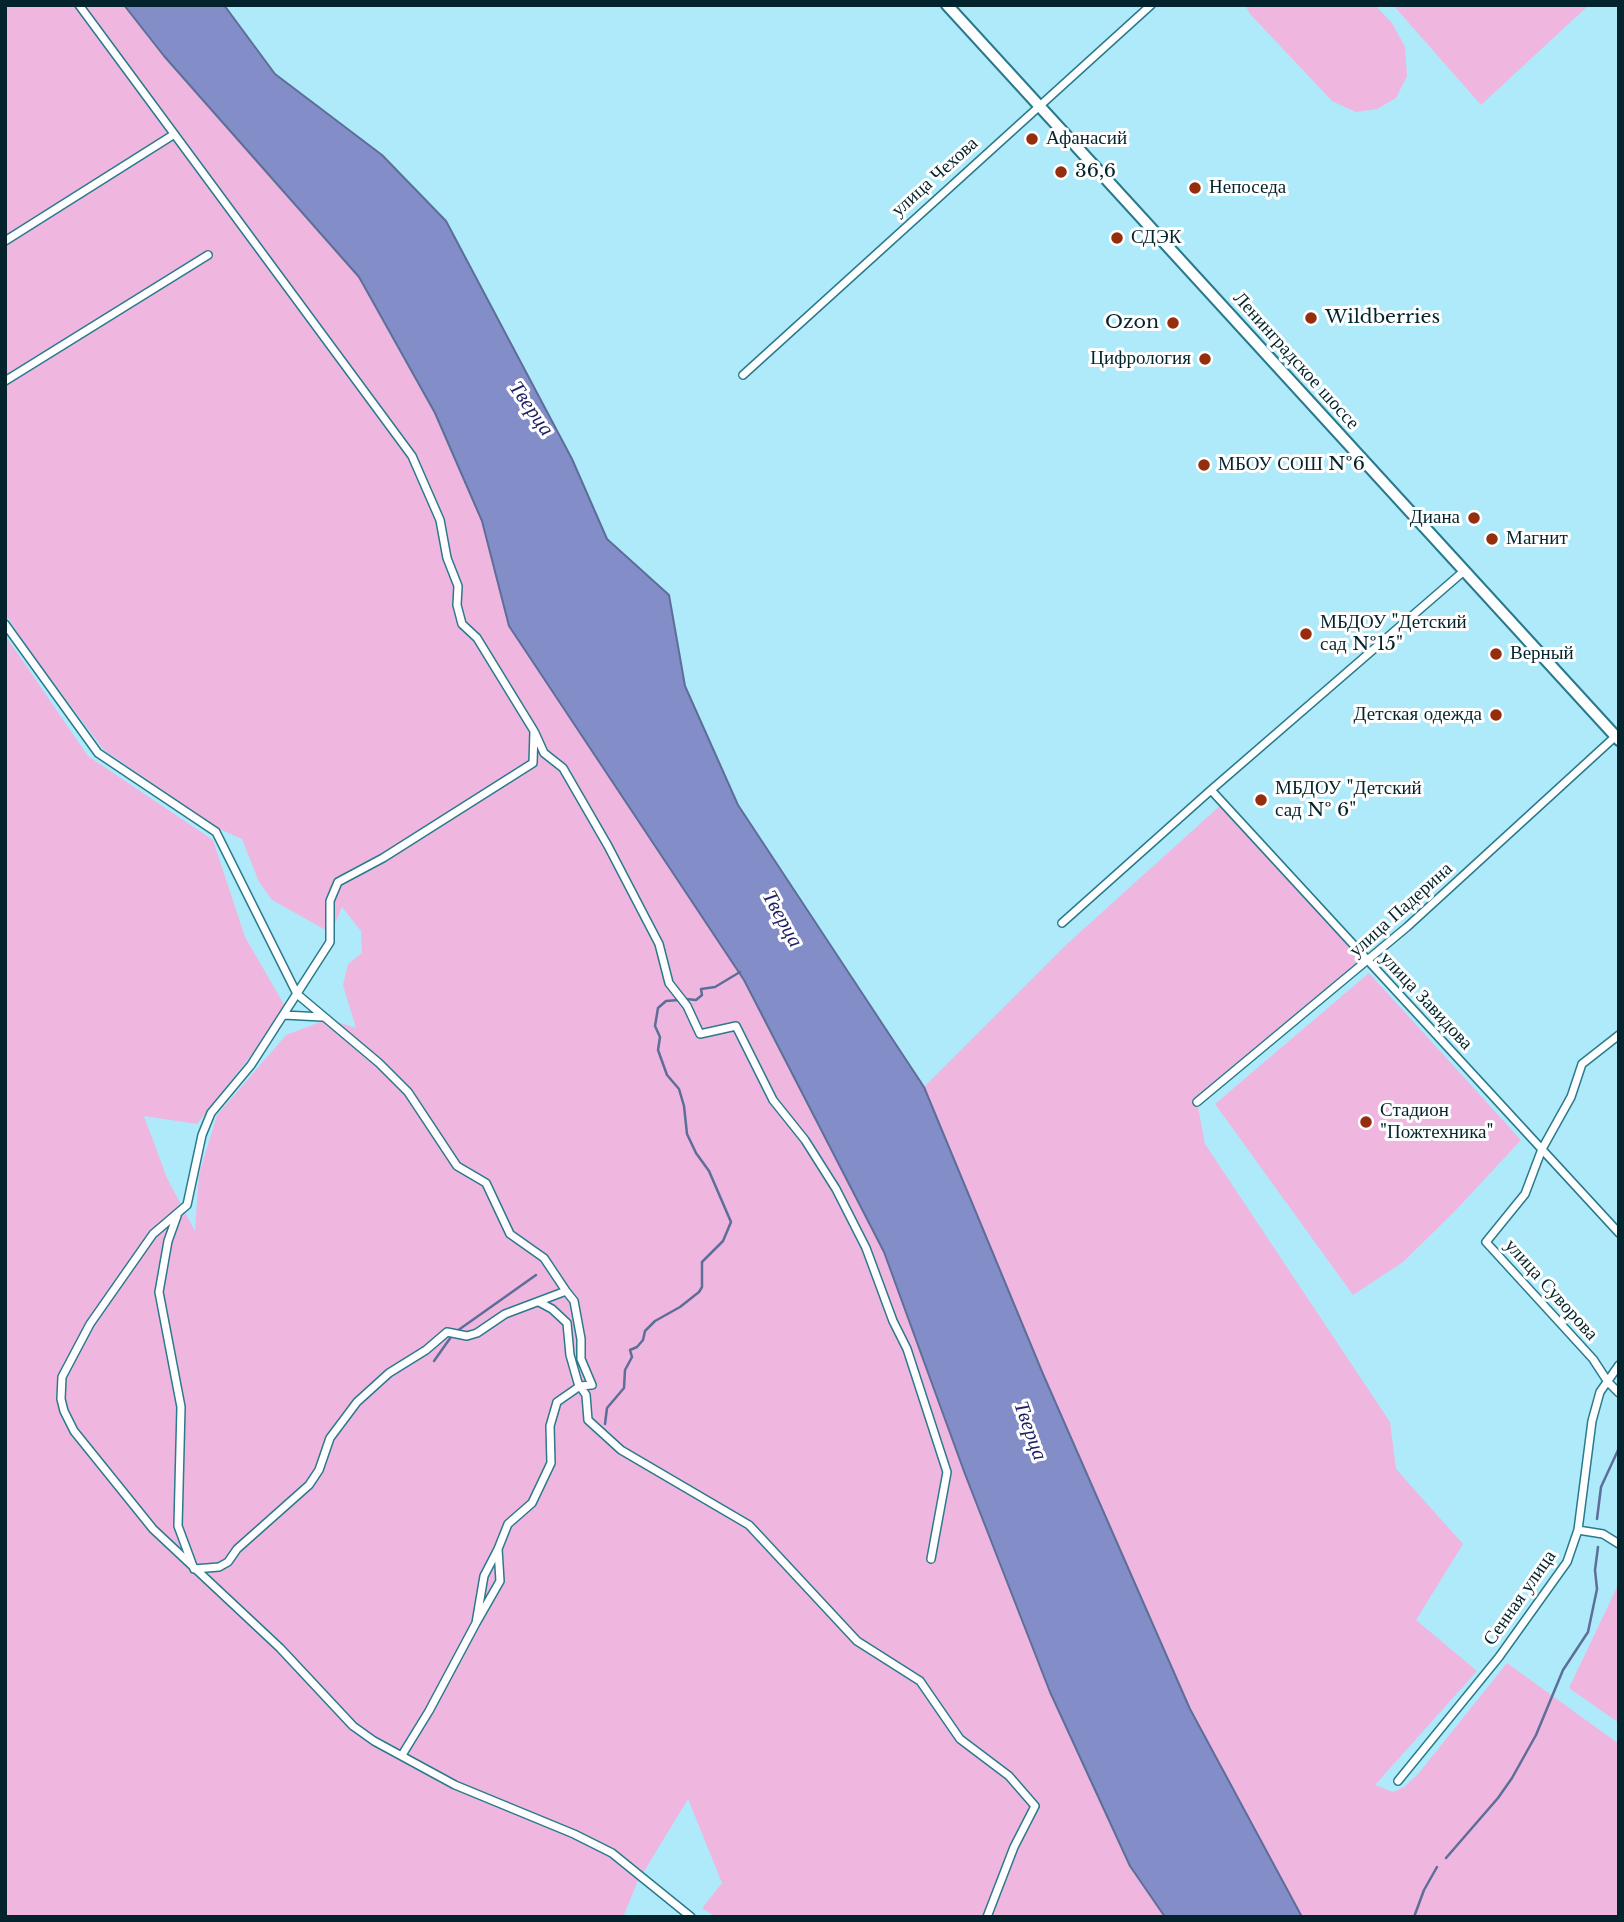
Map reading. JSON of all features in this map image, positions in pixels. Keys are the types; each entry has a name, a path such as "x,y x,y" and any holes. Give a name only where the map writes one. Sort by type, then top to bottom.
{"main road":[{"name":"Ленинградское шоссе","path":"947,5 1618,736"}],"street":[{"path":"79,5 412,456 440,520 447,558 458,586 457,605 462,624 477,638 534,731 544,753 563,768 608,846 659,944 669,983 687,1006 700,1034 736,1026 773,1100 824,1169 866,1248 906,1349 947,1472 931,1559"},
{"name":"улица Чехова","path":"743,375 1151,5"},
{"path":"5,241 173,135"},
{"path":"5,381 208,255"},
{"path":"1062,923 1464,570"},
{"path":"5,624 98,753 216,832 297,994 379,1063 408,1092 457,1166 486,1183 510,1234 544,1258 574,1301 581,1339 581,1359 592,1385 580,1386 557,1402 550,1426 551,1463 532,1503 508,1524 484,1576 475,1623"},
{"path":"534,731 533,763 383,858 338,882 330,901 330,942 251,1065 211,1113 202,1135 187,1205 153,1234 90,1324 62,1377 61,1399 74,1431 153,1529 281,1648 354,1727 374,1741 455,1785 574,1834 612,1853 691,1917"},
{"name":"улица Падерина","path":"1197,1102 1368,960 1618,736"},
{"name":"улица Завидова","path":"1211,790 1619,1233"},
{"path":"284,1015 322,1017"},
{"path":"1542,1149 1571,1097 1583,1064 1619,1035"},
{"name":"улица Суворова","path":"1542,1149 1525,1194 1486,1242 1593,1359 1619,1393"},
{"path":"177,1215 168,1241 159,1292 181,1407 178,1526 194,1569"},
{"path":"194,1569 219,1567 228,1562 237,1549 309,1485 319,1470 330,1438 357,1402 389,1373 426,1350 447,1332 467,1336 477,1333 505,1314 565,1291"},
{"path":"539,1301 567,1323 570,1355 580,1386 586,1395 588,1420 621,1450 749,1525 858,1641 920,1681 960,1739 1009,1776 1035,1806 1014,1847 987,1917"},
{"name":"Сенная улица","path":"1398,1781 1499,1657 1567,1562 1578,1530 1592,1421 1600,1392 1619,1364"},
{"path":"1578,1530 1603,1534 1619,1544"},
{"path":"402,1755 500,1581 498,1549"}],"shaded area":[{"path":"5,5 124,5 164,56 359,277 435,413 482,521 509,627 744,980 884,1252 965,1474 1050,1692 1130,1866 1165,1917 716,1917 702,1908 722,1883 688,1799 637,1883 623,1917 5,1917 5,635 88,756 213,840 245,937 286,1008 197,1124 144,1116 167,1178 195,1231 199,1174 217,1115 286,1035 328,1019 356,1028 343,985 348,964 362,953 361,931 342,907 331,933 272,900 259,882 242,839 217,828 104,750 30,652 5,613"},
{"path":"1245,5 1375,5 1392,23 1405,47 1407,76 1396,98 1377,109 1356,112 1332,101 1250,14"},
{"path":"1393,5 1589,5 1481,105"},
{"path":"1223,803 1368,960 1197,1102 1205,1144 1390,1422 1396,1469 1463,1544 1416,1620 1477,1671 1375,1785 1393,1792 1404,1787 1418,1774 1507,1663 1619,1744 1619,1917 1302,1917 1190,1709 1043,1374 924,1087 1067,944"},
{"name":"Стадион \"Пожтехника\"","path":"1369,973 1521,1140 1403,1262 1353,1295 1215,1104"},
{"path":"1619,1583 1619,1723 1569,1688"}],"water":[{"name":"Тверца","path":"124,5 224,5 275,74 382,155 446,221 572,459 607,539 669,595 685,686 738,805 924,1087 1043,1374 1190,1709 1302,1917 1165,1917 1130,1866 1050,1692 965,1474 884,1252 744,980 509,626 482,521 435,413 359,277 164,56"}],"waterway":[{"path":"686,999 696,1000 702,995 701,989 715,987 740,972"},
{"path":"605,1424 607,1408 624,1388 625,1370 632,1357 630,1350 637,1347 643,1340 645,1331 655,1321 699,1292 702,1287 702,1262 723,1241 731,1222 709,1171 687,1134 679,1089 667,1075 658,1050 660,1037 655,1026 658,1008 666,1001 679,1000"},
{"path":"457,1331 536,1275"},
{"path":"434,1361 451,1337"},
{"path":"1597,1519 1601,1487 1619,1448"},
{"path":"1446,1858 1512,1778 1536,1735 1563,1670 1588,1632 1597,1589 1595,1570 1598,1547"},
{"path":"1414,1917 1424,1890 1437,1867"}],"place":[{"name":"Афанасий","path":"1032,139"},
{"name":"36,6","path":"1061,172"},
{"name":"Непоседа","path":"1195,188"},
{"name":"СДЭК","path":"1117,238"},
{"name":"Wildberries","path":"1311,318"},
{"name":"Ozon","path":"1173,323"},
{"name":"Цифрология","path":"1205,359"},
{"name":"МБОУ СОШ №6","path":"1204,465"},
{"name":"Диана","path":"1474,518"},
{"name":"Магнит","path":"1492,539"},
{"name":"МБДОУ \"Детский сад №15\"","path":"1306,634"},
{"name":"Верный","path":"1496,654"},
{"name":"Детская одежда","path":"1496,715"},
{"name":"МБДОУ \"Детский сад № 6\"","path":"1261,800"},
{"name":"Стадион \"Пожтехника\"","path":"1366,1122"}]}
